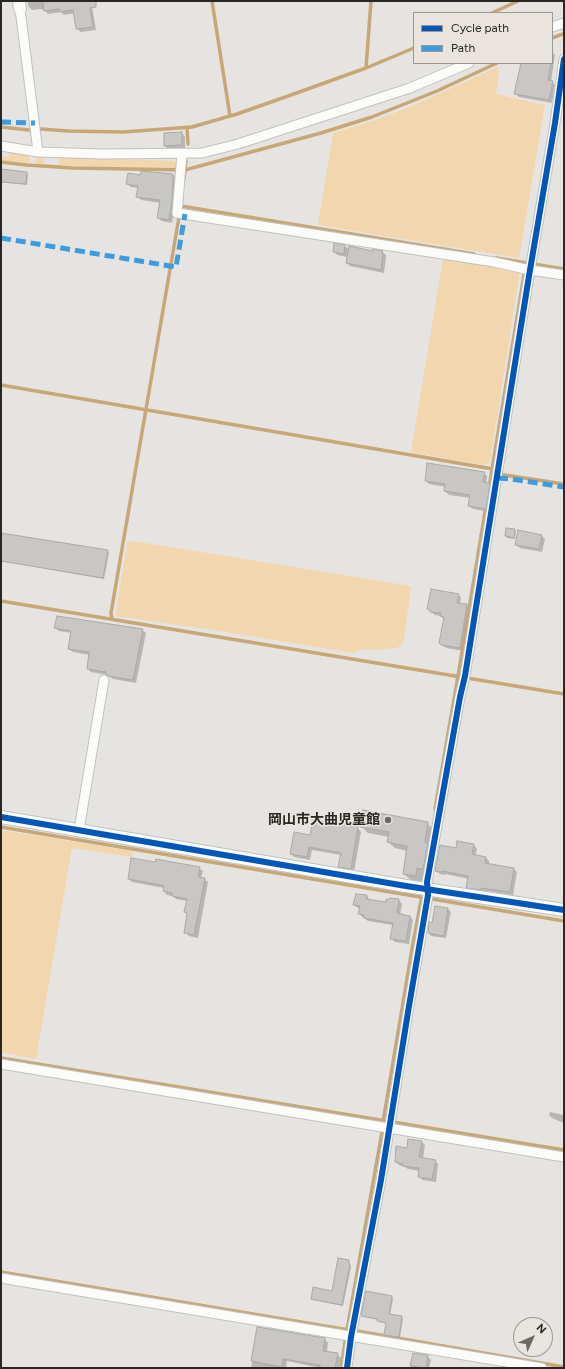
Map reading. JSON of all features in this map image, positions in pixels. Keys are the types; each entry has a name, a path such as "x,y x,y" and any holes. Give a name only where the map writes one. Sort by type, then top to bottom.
{"street":[{"path":"20,5 38,152"},
{"path":"553,27 564,23"},
{"path":"347,1368 348,1336 381,1180 428,882 498,474 529,267 555,123 564,59"},
{"path":"1,146 38,152 102,154 202,153 238,144 410,88 467,64"},
{"path":"182,154 177,213 529,267 564,275"},
{"path":"79,830 104,680"},
{"path":"1,817 79,830 427,896 564,910"},
{"path":"1,1064 390,1124 564,1157"},
{"path":"1,1278 542,1368"}],"shaded area":[{"path":"497,67 499,71 496,94 545,105 519,258 318,225 333,133 376,120 419,103"},
{"path":"10,153 28,155 30,161 28,163 1,160 1,156 8,157"},
{"path":"38,156 178,161 178,169 37,165 35,164 36,157","holes":["44,157 60,159 59,165 44,164"]},
{"path":"448,258 520,271 490,462 484,465 411,452 443,259"},
{"path":"133,541 411,586 404,640 398,648 374,650 361,649 353,653 116,616 127,543"},
{"path":"1,830 133,851 132,857 72,848 36,1059 1,1052"}],"building":[{"path":"43,1 96,1 96,7 90,8 93,27 76,29 73,10 59,12 59,9 44,11"},
{"path":"521,64 551,64 548,80 553,81 549,100 514,94"},
{"path":"182,132 182,145 164,146 164,133"},
{"path":"1,169 27,172 26,184 1,182"},
{"path":"141,171 173,174 172,200 169,220 157,218 160,200 136,197 138,186 126,184 128,173 140,175"},
{"path":"334,243 345,245 344,254 333,252"},
{"path":"349,246 373,251 373,249 383,251 381,270 346,263"},
{"path":"427,463 485,472 483,482 490,483 486,509 468,506 470,495 444,491 445,484 425,481"},
{"path":"506,528 515,529 514,538 505,536"},
{"path":"518,530 542,535 539,549 515,545"},
{"path":"1,533 108,550 103,578 1,561"},
{"path":"431,589 459,594 457,603 467,604 460,648 441,645 439,643 444,617 440,616 441,613 430,612 430,610 427,609"},
{"path":"57,616 143,629 133,680 108,676 106,672 87,669 89,652 68,649 71,631 54,628"},
{"path":"363,810 428,822 425,842 428,843 423,869 417,868 416,876 403,874 407,846 387,842 389,832 360,827"},
{"path":"313,820 358,827 351,869 338,867 341,853 309,847 307,857 290,854 294,832 310,835"},
{"path":"457,841 474,844 472,854 486,857 485,863 514,868 510,892 481,888 481,890 466,888 468,876 435,871 440,845 456,848"},
{"path":"131,858 155,862 156,859 200,867 198,877 205,878 194,935 184,933 187,913 184,912 187,899 172,896 172,893 163,891 164,886 128,879"},
{"path":"356,894 367,895 366,899 386,902 386,899 388,900 389,898 399,899 397,913 410,916 406,941 390,939 393,923 364,918 364,915 358,914 360,906 353,905"},
{"path":"435,906 448,908 444,936 428,933 429,922 432,923"},
{"path":"408,1139 422,1141 419,1157 436,1160 432,1179 418,1177 419,1168 403,1166 403,1164 395,1162 396,1146 407,1148"},
{"path":"338,1258 349,1260 350,1265 342,1305 311,1299 313,1287 332,1291"},
{"path":"366,1291 392,1296 389,1314 402,1316 399,1337 384,1335 386,1323 377,1321 377,1319 361,1316"},
{"path":"257,1327 325,1338 323,1351 338,1353 335,1368 320,1368 320,1365 283,1359 282,1367 251,1361"},
{"path":"413,1353 428,1355 426,1368 410,1366"}],"waterway":[{"path":"212,1 230,116"},
{"path":"366,68 371,1"},
{"path":"494,12 518,1"},
{"path":"553,38 563,34"},
{"path":"41,129 123,132 192,127 237,114 291,95 366,68 413,48"},
{"path":"1,162 73,168 185,170 321,133 372,117 437,91 495,64"},
{"path":"1,127 29,130"},
{"path":"187,128 188,144"},
{"path":"184,179 186,161"},
{"path":"181,203 181,206 474,254"},
{"path":"112,619 111,613 179,217"},
{"path":"496,258 564,269"},
{"path":"435,809 526,263"},
{"path":"1,385 493,469"},
{"path":"498,474 564,484"},
{"path":"1,601 564,694"},
{"path":"1,827 564,921"},
{"path":"383,1122 422,895"},
{"path":"1,1058 564,1150"},
{"path":"347,1330 382,1132"},
{"path":"1,1272 349,1330"},
{"path":"357,1331 564,1367"},
{"path":"341,1368 346,1336"}],"marked path":[{"path":"1,122 35,123"},
{"path":"1,238 176,267 185,214"},
{"path":"498,478 564,487"}],"cycle path":[{"path":"347,1368 351,1337 381,1180 428,895 427,882 465,676 555,123 564,59"},
{"path":"1,817 406,886 564,910"}],"place":[{"name":"岡山市大曲児童館","path":"388,820"}]}
